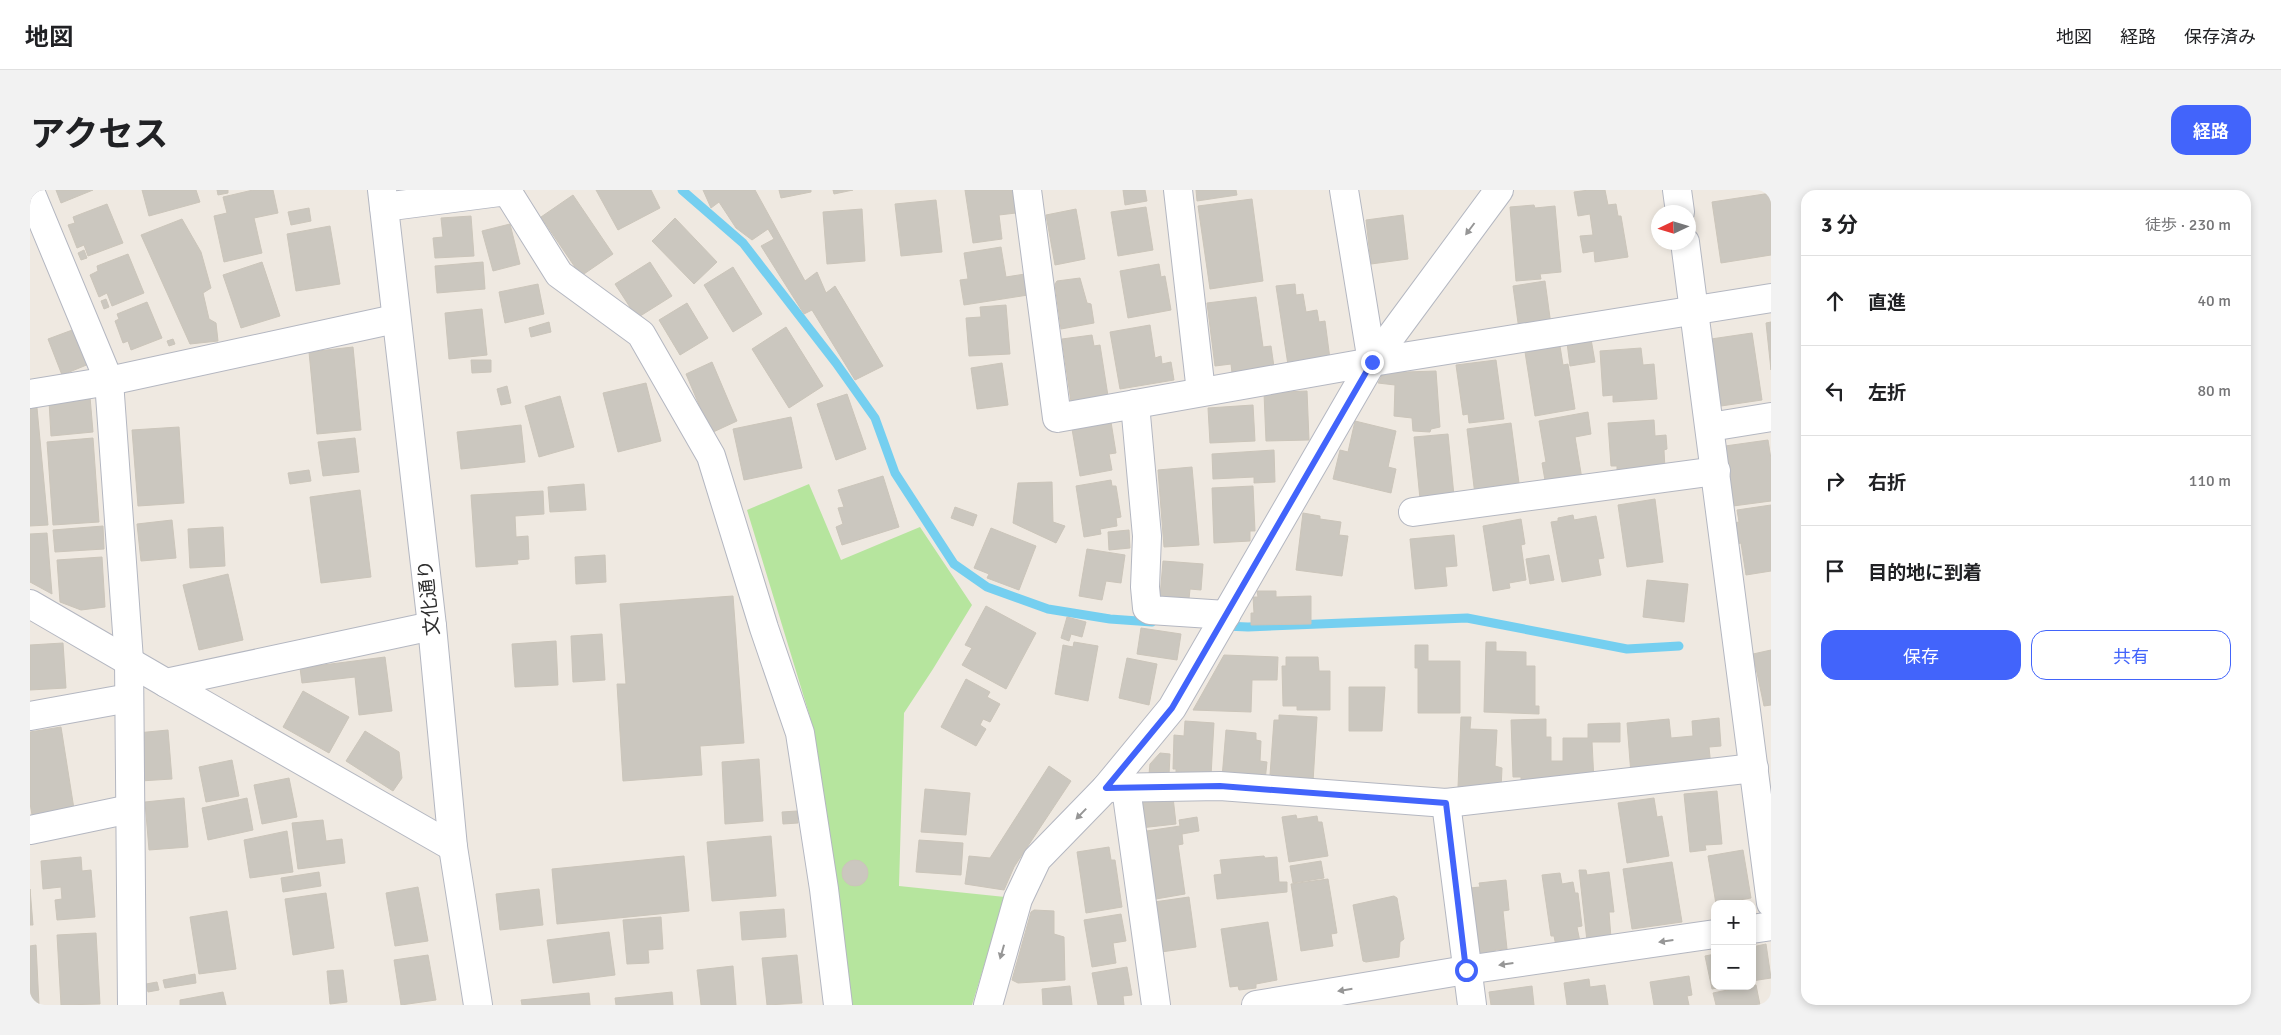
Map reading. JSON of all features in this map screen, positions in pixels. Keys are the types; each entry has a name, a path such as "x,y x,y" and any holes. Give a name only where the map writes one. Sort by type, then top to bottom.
{"street":[{"path":"1027,190 1056,418 1372,362 1771,298"},
{"path":"1178,190 1201,392"},
{"path":"1344,190 1372,362"},
{"path":"988,1005 1018,899 1037,859 1116,788 1172,708 1372,362 1499,190"},
{"path":"1677,190 1679,205"},
{"path":"30,191 109,381 129,660 132,1005"},
{"path":"383,199 507,191 559,274 641,334 711,456 764,628 800,733 824,889 838,1005"},
{"name":"文化通り","path":"383,199 432,626 453,847 478,1005"},
{"path":"1686,250 1771,903"},
{"path":"30,394 109,381 396,320"},
{"path":"1135,404 1148,536 1145,587 1147,608 1150,610 1226,615"},
{"path":"1710,427 1771,417"},
{"path":"1413,512 1716,470"},
{"path":"30,604 453,847"},
{"path":"166,683 432,626"},
{"path":"30,716 129,698"},
{"path":"1116,788 1220,786 1446,803 1754,768"},
{"path":"1116,788 1156,1005"},
{"path":"1446,803 1472,1005"},
{"path":"30,830 130,809"},
{"path":"1756,928 1771,926"},
{"path":"1256,1005 1308,1001 1466,970 1711,935"}],"green space":[{"path":"809,484 841,560 920,527 972,605 904,713 899,886 1005,897 972,1005 851,1005 810,717 747,510"}],"building":[{"path":"56,190 93,190 61,203"},
{"path":"142,190 196,190 200,202 149,216"},
{"path":"217,190 228,190 228,193 218,195"},
{"path":"253,190 273,190 278,213 254,218 262,253 224,262 214,216 227,213 223,197"},
{"path":"596,190 651,190 660,208 618,230"},
{"path":"703,190 755,190 805,281 817,272 826,293 835,286 883,366 855,380 812,310 804,314 761,246 774,239 768,229 752,240 736,228 719,202 711,208"},
{"path":"779,190 811,190 811,192 781,198"},
{"path":"833,190 853,190 834,194"},
{"path":"965,190 1012,190 1016,213 999,215 1002,239 973,243"},
{"path":"1123,190 1145,190 1147,201 1125,205"},
{"path":"1196,190 1236,190 1237,195 1197,201"},
{"path":"1605,190 1608,205 1616,204 1618,216 1621,216 1628,257 1595,262 1594,251 1583,253 1580,236 1593,235 1590,214 1578,216 1574,192"},
{"path":"1771,193 1771,255 1721,263 1712,202"},
{"path":"573,195 613,254 581,276 541,217"},
{"path":"1252,199 1263,281 1210,289 1198,206"},
{"path":"936,200 942,252 901,256 895,204"},
{"path":"107,204 123,243 88,256 84,245 77,248 68,225 75,223 73,217"},
{"path":"1534,205 1535,208 1555,206 1561,272 1540,274 1541,279 1516,281 1510,207"},
{"path":"1146,207 1153,250 1118,256 1111,212"},
{"path":"309,208 311,221 291,225 288,212"},
{"path":"862,209 865,261 827,264 823,212"},
{"path":"1076,209 1085,259 1055,265 1046,215"},
{"path":"1403,215 1408,259 1371,264 1366,220"},
{"path":"471,216 474,256 435,258 433,238 443,237 441,218"},
{"path":"675,218 717,262 694,284 652,241"},
{"path":"182,219 201,252 211,288 203,293 209,319 216,323 218,341 190,344 141,235"},
{"path":"510,224 520,264 493,271 482,231"},
{"path":"330,226 340,284 296,291 287,234"},
{"path":"1001,247 1006,277 1025,274 1028,295 964,305 960,280 968,279 964,253"},
{"path":"84,250 87,258 81,260 78,253"},
{"path":"128,254 144,293 112,306 107,293 99,297 90,275 98,271 97,266"},
{"path":"262,262 280,316 241,328 223,275"},
{"path":"483,262 485,289 437,293 435,266"},
{"path":"650,262 672,296 637,318 615,284"},
{"path":"1159,264 1161,277 1165,276 1171,310 1128,318 1120,271"},
{"path":"733,267 762,314 733,332 704,285"},
{"path":"1080,278 1087,303 1091,304 1094,323 1061,329 1055,284 1057,281"},
{"path":"1545,281 1551,325 1519,330 1513,286"},
{"path":"538,284 544,314 505,323 499,292"},
{"path":"1295,284 1296,295 1303,294 1306,312 1317,310 1319,322 1325,321 1330,359 1288,365 1276,286"},
{"path":"1256,297 1263,347 1271,346 1274,367 1232,373 1231,364 1215,366 1207,303"},
{"path":"106,299 109,307 104,309 101,301"},
{"path":"147,302 162,338 131,350 128,341 123,343 115,321 119,319 117,314"},
{"path":"687,303 708,338 680,355 659,320"},
{"path":"1006,305 1010,354 969,356 966,318 981,317 980,307"},
{"path":"482,309 487,355 449,359 445,313"},
{"path":"549,322 551,332 531,337 529,328"},
{"path":"1771,322 1771,370 1766,323"},
{"path":"1150,325 1155,358 1161,356 1162,364 1171,362 1174,380 1120,389 1110,332"},
{"path":"786,327 823,386 789,408 752,349"},
{"path":"75,329 89,364 62,375 48,339"},
{"path":"1752,333 1762,400 1721,406 1711,339"},
{"path":"1092,335 1094,346 1100,345 1108,396 1071,402 1062,339"},
{"path":"173,339 175,344 169,346 167,341"},
{"path":"1591,339 1595,362 1570,366 1567,343"},
{"path":"1560,346 1563,365 1568,364 1575,409 1535,416 1525,352"},
{"path":"353,347 361,430 317,434 309,352"},
{"path":"1641,348 1643,365 1654,364 1657,399 1613,402 1613,395 1603,396 1600,351"},
{"path":"471,360 491,360 491,372 472,373"},
{"path":"1496,360 1504,419 1469,423 1468,414 1463,415 1456,365"},
{"path":"712,362 737,421 711,433 686,374"},
{"path":"1002,363 1008,405 977,409 971,368"},
{"path":"1405,367 1406,372 1436,371 1440,427 1431,429 1430,432 1413,431 1412,418 1394,416 1395,385 1378,383 1386,368"},
{"path":"646,383 661,441 618,452 603,393"},
{"path":"507,386 511,403 501,405 497,389"},
{"path":"1307,391 1309,440 1266,441 1264,393"},
{"path":"847,394 866,449 836,460 817,404"},
{"path":"560,396 574,447 539,457 525,406"},
{"path":"90,397 93,432 51,436 49,401"},
{"path":"1253,405 1255,441 1210,443 1208,408"},
{"path":"37,408 48,525 30,526 30,409"},
{"path":"1588,412 1591,434 1575,437 1582,479 1546,486 1542,463 1546,462 1539,421"},
{"path":"791,417 802,468 744,480 733,429"},
{"path":"1654,420 1655,436 1666,435 1667,449 1664,450 1665,469 1617,472 1617,466 1611,466 1608,423"},
{"path":"1355,421 1396,431 1388,467 1396,469 1391,493 1333,479 1340,450 1348,452"},
{"path":"1111,422 1116,453 1109,454 1112,470 1080,476 1072,429"},
{"path":"1511,423 1519,483 1493,486 1494,492 1475,495 1467,429"},
{"path":"521,425 525,462 461,469 457,432"},
{"path":"179,427 184,503 138,506 132,430"},
{"path":"1448,434 1454,496 1420,499 1414,437"},
{"path":"93,438 99,522 53,525 47,442"},
{"path":"355,438 359,472 323,476 318,442"},
{"path":"1768,440 1771,459 1771,501 1733,506 1725,446"},
{"path":"1274,450 1275,482 1254,483 1254,477 1213,479 1212,454"},
{"path":"1192,467 1199,545 1164,547 1158,470"},
{"path":"309,470 311,481 290,484 288,473"},
{"path":"883,476 899,527 842,545 836,527 843,524 838,508 844,507 838,490"},
{"path":"1111,480 1112,486 1116,486 1121,517 1116,518 1117,526 1100,529 1101,534 1084,537 1076,486"},
{"path":"1052,482 1053,522 1065,526 1056,543 1013,523 1018,483"},
{"path":"584,484 586,510 550,512 548,487"},
{"path":"1253,486 1255,531 1250,531 1250,541 1214,543 1212,488"},
{"path":"360,490 371,577 321,583 310,497"},
{"path":"543,491 544,514 515,516 516,537 528,536 529,559 517,560 518,564 476,567 471,495"},
{"path":"1655,499 1663,562 1627,567 1618,505"},
{"path":"1771,505 1771,571 1746,575 1741,543 1737,544 1734,523 1739,522 1737,510"},
{"path":"955,507 977,515 973,526 951,518"},
{"path":"1303,513 1320,516 1320,519 1341,522 1339,535 1348,536 1342,576 1296,570"},
{"path":"1573,515 1574,520 1596,516 1604,558 1598,559 1601,575 1562,582 1551,522 1558,521 1558,518"},
{"path":"1521,519 1525,544 1521,545 1526,580 1509,583 1510,588 1493,591 1483,526"},
{"path":"172,520 176,558 141,561 137,524"},
{"path":"103,526 104,549 55,552 53,530"},
{"path":"223,527 225,566 190,568 188,529"},
{"path":"991,528 1036,546 1019,590 987,578 989,574 974,568"},
{"path":"1129,530 1130,548 1109,550 1108,532"},
{"path":"47,533 52,594 30,582 30,534"},
{"path":"1454,535 1457,566 1445,567 1447,586 1415,589 1410,539"},
{"path":"1087,549 1125,555 1121,583 1106,581 1102,600 1079,596"},
{"path":"605,555 606,582 576,584 575,557"},
{"path":"1549,555 1554,580 1530,584 1526,559"},
{"path":"102,557 105,607 81,610 60,602 57,560"},
{"path":"1163,561 1203,564 1201,590 1190,589 1189,599 1160,597"},
{"path":"228,574 243,640 199,650 183,585"},
{"path":"1647,580 1688,584 1684,622 1643,617"},
{"path":"1257,591 1276,591 1276,597 1311,596 1311,624 1251,625 1251,613 1254,613 1253,597 1258,597"},
{"path":"733,596 744,743 700,746 702,775 623,781 617,684 626,684 620,604"},
{"path":"986,606 1036,633 1006,689 962,665 972,648 965,645"},
{"path":"1067,617 1086,622 1082,637 1071,634 1069,641 1061,638"},
{"path":"1141,628 1181,634 1177,660 1137,654"},
{"path":"602,634 605,680 573,682 571,636"},
{"path":"556,641 558,685 515,687 512,644"},
{"path":"1074,642 1098,646 1088,701 1055,694 1063,645 1073,647"},
{"path":"1486,642 1496,642 1496,651 1526,652 1526,666 1535,666 1535,706 1539,706 1539,714 1484,712"},
{"path":"63,643 66,688 30,690 30,645"},
{"path":"1415,645 1428,645 1428,661 1460,661 1460,713 1418,713 1418,668 1415,668"},
{"path":"1771,650 1771,705 1764,706 1753,654"},
{"path":"1224,655 1278,657 1277,680 1252,680 1251,712 1193,710"},
{"path":"385,657 392,711 359,715 355,677 302,683 300,668"},
{"path":"1286,657 1318,657 1319,671 1330,671 1330,710 1297,710 1297,706 1283,706 1282,666 1286,666"},
{"path":"1127,658 1157,664 1149,705 1119,698"},
{"path":"966,679 990,692 987,697 1000,704 990,722 983,719 980,725 986,729 976,746 941,727"},
{"path":"1349,687 1385,687 1382,731 1349,731"},
{"path":"303,691 349,717 329,753 283,727"},
{"path":"1279,715 1317,717 1313,782 1284,782 1284,776 1270,775 1274,720 1279,720"},
{"path":"1461,717 1471,717 1470,729 1497,730 1495,766 1502,768 1501,789 1458,787"},
{"path":"1719,718 1721,746 1709,747 1711,767 1631,774 1627,723 1669,719 1671,738 1693,736 1692,721"},
{"path":"1546,719 1546,737 1551,737 1551,761 1563,761 1563,738 1588,738 1588,724 1620,723 1620,742 1592,742 1594,781 1521,783 1521,777 1513,777 1511,720"},
{"path":"1185,721 1214,723 1211,776 1176,775 1176,769 1173,769 1174,735 1184,736"},
{"path":"61,727 74,809 32,815 30,803 30,732"},
{"path":"168,730 172,779 140,781 137,733"},
{"path":"1226,730 1256,733 1256,740 1261,741 1260,761 1267,762 1265,781 1222,778"},
{"path":"365,731 399,752 402,778 393,791 346,761"},
{"path":"1160,753 1170,754 1169,775 1149,774 1150,764"},
{"path":"759,759 763,821 725,824 722,762"},
{"path":"232,760 239,796 206,802 199,767"},
{"path":"1049,766 1071,781 1014,867 1004,890 965,884 969,856 990,858"},
{"path":"289,778 297,817 262,824 254,785"},
{"path":"925,789 970,793 966,835 921,832"},
{"path":"1717,791 1722,844 1705,845 1706,850 1690,852 1684,794"},
{"path":"1173,797 1176,824 1140,828 1137,801"},
{"path":"184,798 188,847 149,850 145,802"},
{"path":"247,798 253,830 208,840 202,808"},
{"path":"1654,798 1657,817 1662,816 1669,856 1627,863 1618,803"},
{"path":"797,811 798,823 783,824 782,812"},
{"path":"1296,815 1297,819 1317,816 1318,822 1322,822 1328,856 1289,862 1282,817"},
{"path":"1197,817 1199,831 1182,834 1183,844 1178,845 1185,894 1150,900 1140,832 1180,826 1179,820"},
{"path":"323,820 326,841 342,839 345,863 298,869 292,823"},
{"path":"287,831 293,872 250,878 244,840"},
{"path":"771,836 776,896 712,901 707,842"},
{"path":"919,840 963,843 961,875 916,872"},
{"path":"1109,847 1111,860 1115,860 1122,907 1086,913 1077,852"},
{"path":"1743,850 1751,898 1715,900 1708,856"},
{"path":"684,856 689,911 557,924 552,869"},
{"path":"1264,856 1265,858 1277,857 1279,882 1287,882 1287,892 1217,899 1214,875 1222,874 1220,860"},
{"path":"81,857 82,871 91,870 95,917 57,920 55,900 62,899 61,887 43,889 41,861"},
{"path":"855,860 864,864 868,873 864,882 855,886 846,882 842,873 846,864"},
{"path":"1321,861 1324,878 1293,883 1290,866"},
{"path":"1672,862 1682,922 1632,929 1623,869"},
{"path":"1579,870 1586,870 1587,875 1609,872 1614,912 1609,912 1611,938 1587,941"},
{"path":"319,872 321,886 283,892 281,878"},
{"path":"1560,873 1562,884 1573,882 1575,893 1578,893 1582,926 1577,927 1580,942 1556,946 1554,936 1551,936 1542,875"},
{"path":"1328,879 1337,933 1331,934 1333,946 1301,951 1291,884"},
{"path":"1506,880 1509,910 1503,911 1507,949 1495,950 1497,960 1469,952 1470,888 1480,887 1479,883"},
{"path":"418,887 428,941 395,946 386,893"},
{"path":"30,889 33,925 30,925"},
{"path":"539,889 543,925 500,930 496,894"},
{"path":"326,893 334,948 293,955 285,899"},
{"path":"1394,896 1397,898 1404,939 1400,942 1399,957 1363,961 1353,905"},
{"path":"1189,897 1196,947 1154,953 1147,903"},
{"path":"784,909 786,937 742,940 740,912"},
{"path":"1034,910 1054,911 1054,934 1064,937 1065,980 1018,983 1012,980 1031,912"},
{"path":"227,911 236,969 199,974 190,917"},
{"path":"1121,914 1126,941 1113,943 1116,963 1092,967 1084,920"},
{"path":"661,917 663,949 648,950 649,963 627,964 623,920"},
{"path":"1268,922 1277,980 1256,984 1256,988 1239,990 1238,986 1230,987 1221,929"},
{"path":"609,932 615,975 553,983 547,940"},
{"path":"96,933 100,1004 61,1005 57,935"},
{"path":"1766,944 1771,978 1756,980 1756,946"},
{"path":"36,945 39,1005 30,1005 30,946"},
{"path":"428,955 436,1000 401,1005 394,960"},
{"path":"797,955 802,1003 767,1005 762,958"},
{"path":"1711,955 1711,984 1705,956"},
{"path":"733,966 736,1005 701,1005 697,970"},
{"path":"1127,967 1132,995 1123,996 1124,1005 1098,1005 1092,973"},
{"path":"343,970 347,1002 330,1004 327,971"},
{"path":"195,974 196,983 165,988 163,980"},
{"path":"1689,976 1692,995 1687,996 1689,1005 1654,1005 1650,982"},
{"path":"1589,979 1590,987 1605,985 1608,1005 1567,1005 1564,983"},
{"path":"157,982 159,990 148,992 146,984"},
{"path":"1756,985 1760,1005 1716,1005 1713,993 1728,990 1756,990"},
{"path":"1070,986 1072,1005 1043,1005 1042,989"},
{"path":"1532,986 1534,1005 1491,1005 1489,992"},
{"path":"223,992 226,1005 180,1005 180,1000"},
{"path":"672,992 673,1005 616,1005 615,998"},
{"path":"589,993 590,1005 522,1005 521,1000"}],"waterway":[{"path":"682,190 743,243 836,363 875,418 895,473 954,564 987,587 1048,609 1110,619 1152,622"},
{"path":"1225,626 1248,627 1467,618 1627,649 1679,646"}],"route":[{"path":"1372,362 1172,708 1106,788 1220,786 1446,803 1466,970"}]}
